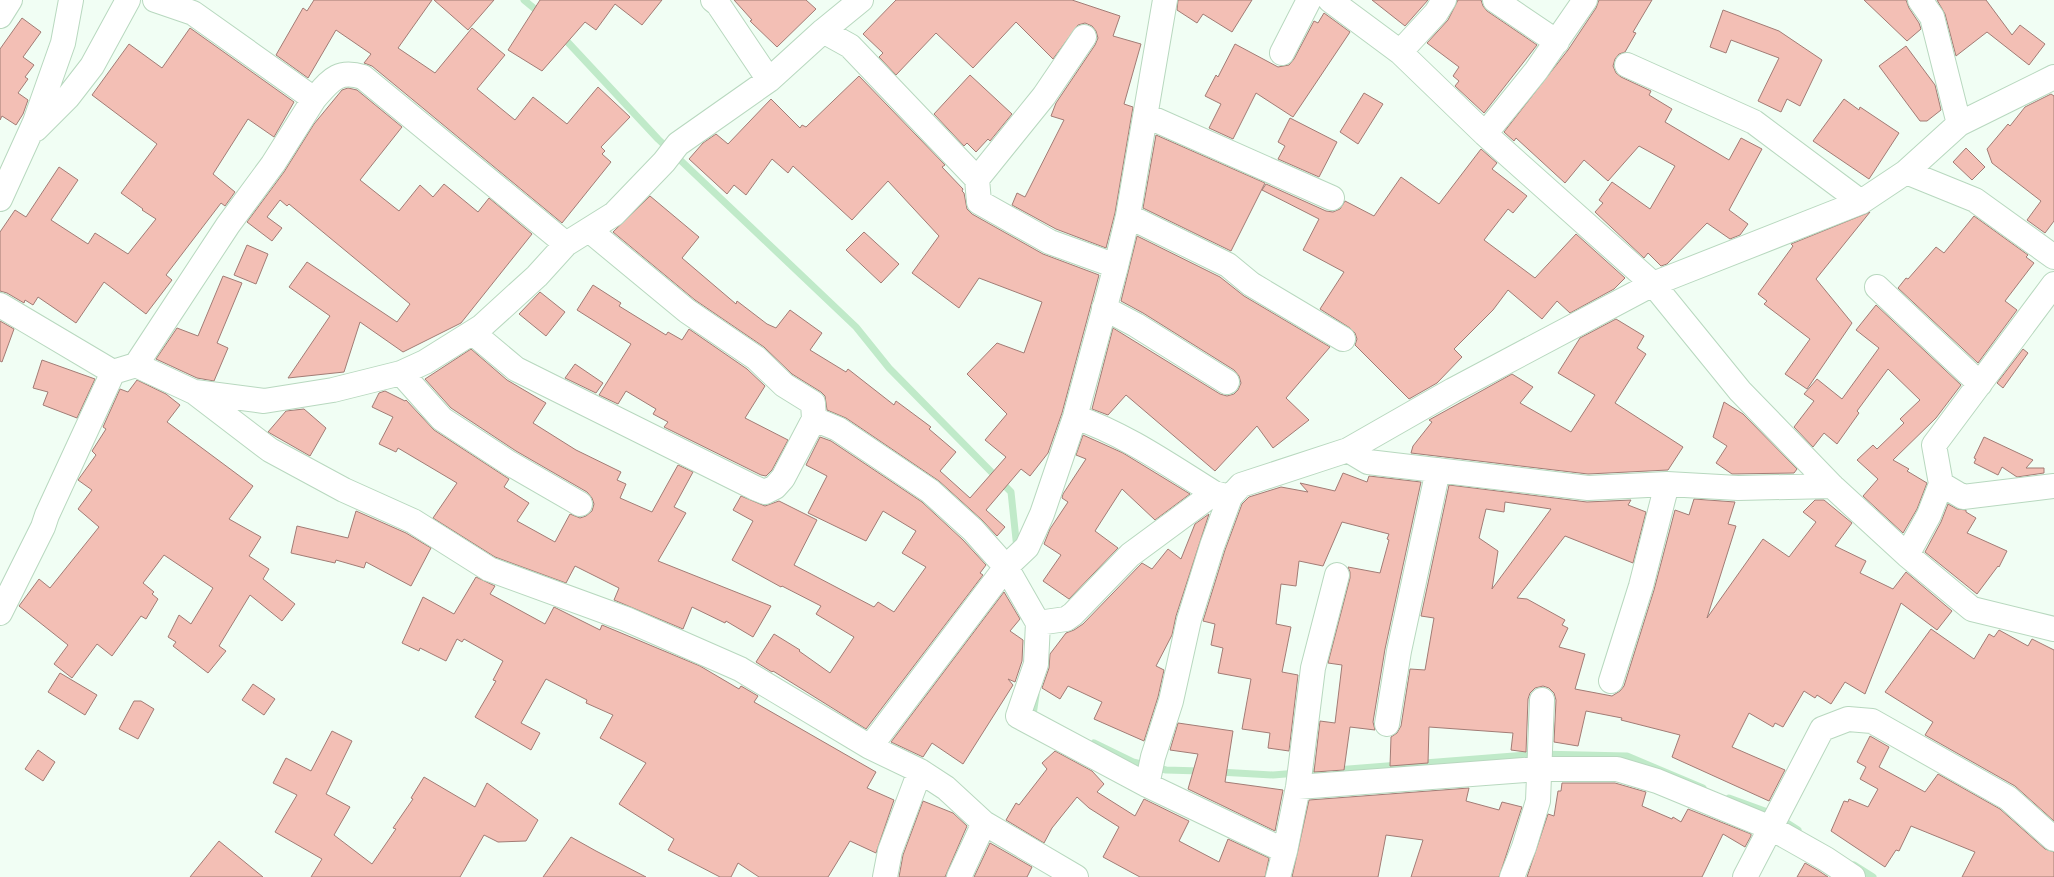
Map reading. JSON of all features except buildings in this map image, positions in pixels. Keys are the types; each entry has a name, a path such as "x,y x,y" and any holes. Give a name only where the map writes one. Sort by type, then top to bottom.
{"street":[{"path":"0,16 10,0"},
{"path":"0,198 28,137 63,43 72,0"},
{"path":"28,137 68,97 92,66 128,0"},
{"path":"155,0 193,13 314,99"},
{"path":"713,0 718,4 769,80"},
{"path":"194,392 264,401 333,390 401,373 425,362 473,333 537,276 566,244 614,214 671,153 769,80 823,31 861,0"},
{"path":"870,747 1006,567 1027,547 1042,514 1075,417 1128,216 1165,0"},
{"path":"1282,53 1309,0"},
{"path":"1400,52 1436,13 1444,0"},
{"path":"1495,0 1557,42"},
{"path":"1485,134 1536,71 1585,0"},
{"path":"1920,0 1932,18 1959,124"},
{"path":"1341,3 1400,52 1485,134 1654,284 1740,391 1832,486 1907,556 1972,609 2054,629"},
{"path":"823,31 850,46 977,179 979,202 1050,242 1116,266"},
{"path":"977,179 1044,96 1084,37"},
{"path":"1627,65 1754,122 1861,202"},
{"path":"0,305 113,372 136,365 228,225 273,164 314,99 325,86 337,77 349,73 363,77 566,244"},
{"path":"1038,623 1066,619 1130,555 1222,495 1241,485 1348,450 1453,390 1654,284 1861,202 1906,172 1959,124 2054,77"},
{"path":"1146,116 1332,198"},
{"path":"1906,172 1975,200 2051,249"},
{"path":"1128,216 1228,265 1252,284 1343,339"},
{"path":"473,333 516,369 695,460 765,492 776,488 814,419 813,402 784,385 756,358 687,311 589,230"},
{"path":"1907,556 1929,515 1941,484 1934,445 2054,284"},
{"path":"1877,287 1980,384"},
{"path":"1104,308 1136,325 1227,382"},
{"path":"136,365 194,392 270,450 344,490 413,521 489,569 626,619 740,669 870,747 920,771 946,788 984,823 1076,877"},
{"path":"0,613 43,527 113,372"},
{"path":"401,373 442,419 509,463 580,504"},
{"path":"1075,417 1099,425 1222,495"},
{"path":"814,419 838,429 930,491 973,530 1006,567 1038,623 1036,664 1018,716 1150,773 1286,851"},
{"path":"1348,450 1368,462 1588,488 1667,484 1738,488 1832,486"},
{"path":"1387,724 1399,651 1438,470"},
{"path":"1611,681 1641,586 1667,484"},
{"path":"1941,484 1964,497 2054,486"},
{"path":"1150,773 1171,701 1192,611 1212,546 1222,495"},
{"path":"1278,877 1286,851 1313,668 1337,575"},
{"path":"1512,877 1524,847 1538,801 1542,700"},
{"path":"1745,877 1822,729 1848,719 1872,721 2000,793 2054,839"},
{"path":"1298,777 1538,769 1617,769 1657,781 1771,828 1826,859 1853,877"},
{"path":"885,877 890,851 920,771"},
{"path":"959,877 984,823"}],"waterway":[{"path":"524,0 541,14"},
{"path":"562,36 658,139 856,327 889,368 1011,492 1017,549"},
{"path":"1036,695 1033,715 1036,717"},
{"path":"1094,743 1133,762 1166,770 1200,771"},
{"path":"1336,770 1538,754 1627,756 1703,788"},
{"path":"1219,772 1273,775 1323,771"},
{"path":"1729,798 1773,814 1798,830"},
{"path":"1854,865 1873,877"}]}
